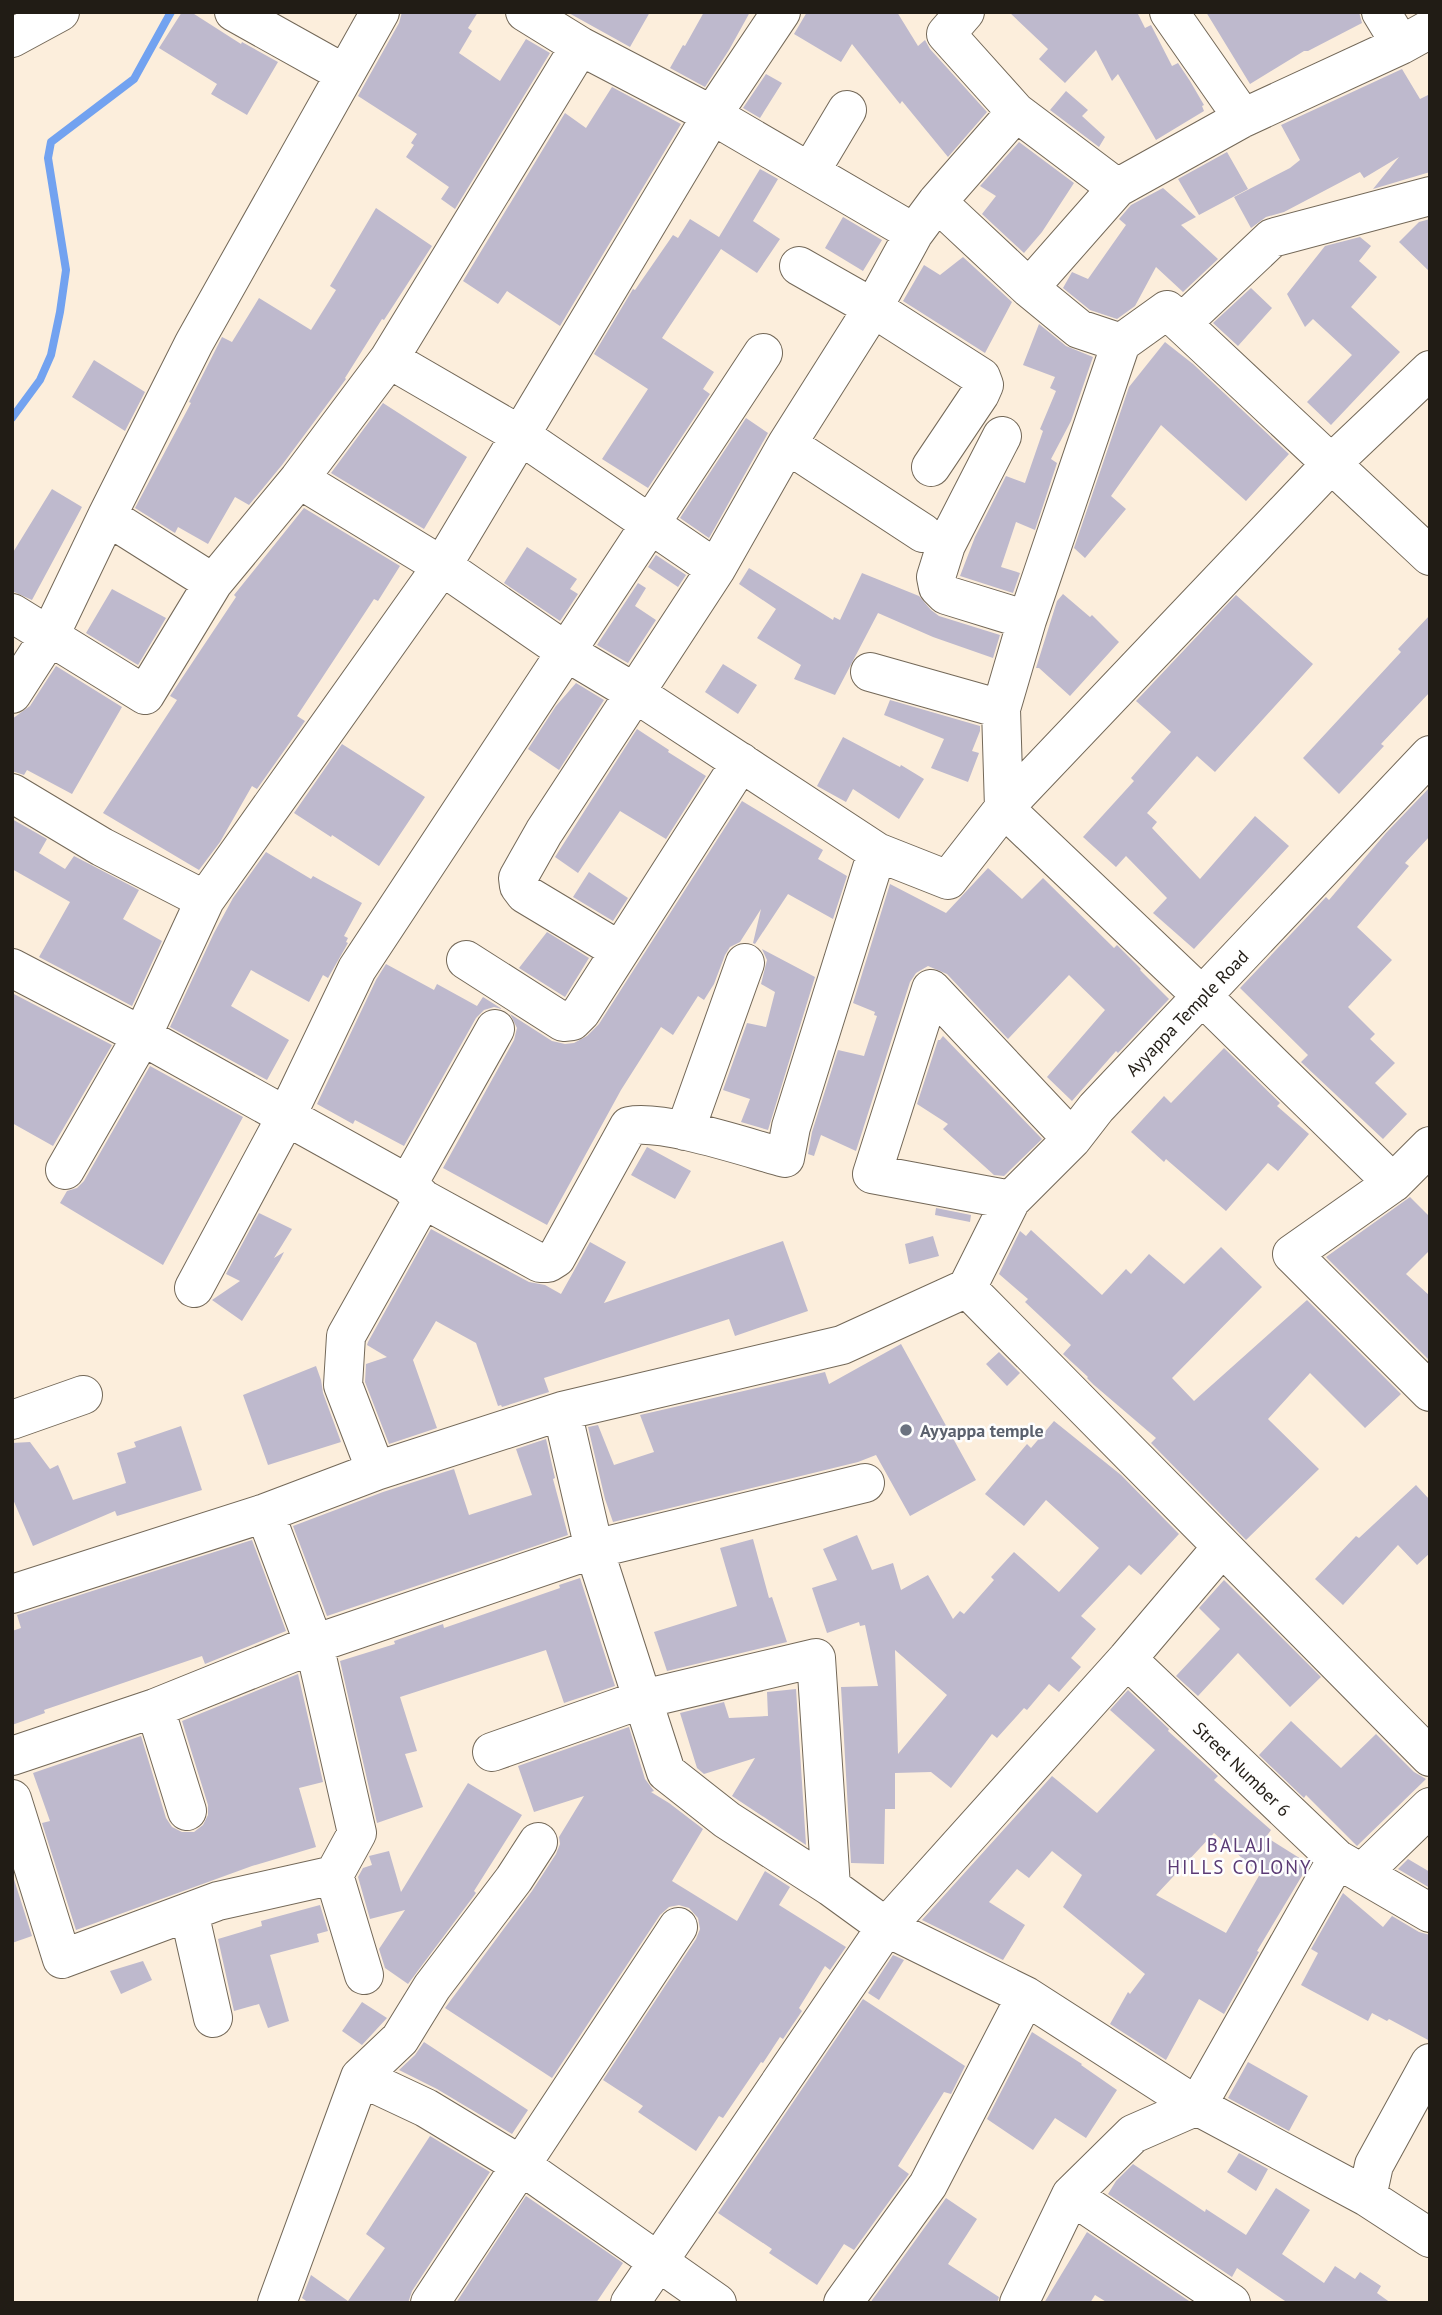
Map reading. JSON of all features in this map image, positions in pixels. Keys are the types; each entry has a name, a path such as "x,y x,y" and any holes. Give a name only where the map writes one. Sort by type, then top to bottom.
{"street":[{"path":"12,38 60,12"},
{"path":"234,12 345,74"},
{"path":"12,694 50,635 194,343 380,12"},
{"path":"525,12 580,46 712,115 914,233"},
{"path":"65,1170 142,1035 205,900 442,566 712,115 781,12"},
{"path":"965,12 946,34 1016,112 1117,188"},
{"path":"1169,12 1243,118"},
{"path":"1029,288 1117,188 1243,118 1415,37 1381,12"},
{"path":"12,613 145,695 213,583 299,479 389,359 580,46"},
{"path":"810,172 847,110"},
{"path":"620,951 525,894 519,886 518,877 544,832 716,569 787,444 873,308 914,233 937,202 1016,112"},
{"path":"1182,323 1272,238 1430,196"},
{"path":"937,202 1029,288 1079,329 1121,343"},
{"path":"799,266 873,308 981,377 984,385 980,394 931,467"},
{"path":"1394,1183 1004,808 1001,709 1027,620 1121,343 1167,310 1430,556"},
{"path":"194,1288 287,1115 357,970 763,353"},
{"path":"389,359 520,435 716,569"},
{"path":"299,479 442,566 568,653 635,693 877,852 948,880 1004,808 1332,463 1430,370"},
{"path":"1002,436 947,545 936,577 938,587 946,595 1027,620"},
{"path":"787,444 923,533"},
{"path":"107,516 213,583"},
{"path":"870,672 1001,709"},
{"name":"Ayyappa Temple Road","path":"967,1288 1011,1200 1072,1139 1096,1108 1430,755"},
{"path":"466,960 563,1022 572,1021 581,1012 741,762"},
{"path":"12,793 102,847 205,900"},
{"path":"12,968 142,1035 287,1115 540,1264 548,1263 556,1258 629,1126 643,1123 685,1131 785,1158 791,1127 877,852"},
{"path":"685,1131 745,963"},
{"path":"1011,1200 872,1174 931,989 1072,1139"},
{"path":"376,1471 343,1384 346,1336 495,1028"},
{"path":"1430,1146 1394,1183 1292,1254 1430,1392"},
{"path":"12,1594 265,1513 376,1471 562,1411 842,1345 967,1288 1430,1757"},
{"path":"12,1420 83,1395"},
{"path":"562,1411 594,1549 666,1772 727,1820 831,1887 886,1927 1027,1996 1197,2106 1367,2197 1430,2238"},
{"path":"12,1756 155,1708 314,1644 594,1549 865,1483"},
{"path":"265,1513 314,1644 357,1833 334,1875 364,1975"},
{"path":"631,2303 886,1927 1127,1659 1222,1547"},
{"path":"492,1752 643,1699 816,1658 831,1887"},
{"name":"Street Number 6","path":"1127,1659 1349,1866 1430,1913"},
{"path":"155,1708 187,1811"},
{"path":"12,1799 62,1959 218,1901 334,1875"},
{"path":"1019,2303 1071,2195 1133,2134 1197,2106 1349,1866 1430,1807"},
{"path":"277,2303 360,2077 400,2039 432,1987 514,1880 538,1842"},
{"path":"189,1912 213,2018"},
{"path":"430,2303 519,2164 678,1927"},
{"path":"843,2303 928,2185 1027,1996"},
{"path":"1367,2197 1374,2165 1430,2063"},
{"path":"360,2077 426,2108 519,2164 717,2303"},
{"path":"1071,2195 1231,2303"}],"building":[{"path":"182,12 191,12 241,44 242,42 278,62 247,115 211,94 217,84 159,48"},
{"path":"402,12 478,12 468,28 472,31 459,53 500,81 526,39 550,53 455,209 441,199 449,187 406,157 417,134 358,96 399,23"},
{"path":"567,12 650,12 630,47"},
{"path":"704,12 750,12 705,87 670,68"},
{"path":"807,12 897,12 918,46 925,40 987,112 948,157 902,101 900,104 852,44 841,62 794,34"},
{"path":"1009,12 1137,12 1145,28 1151,25 1172,66 1178,63 1204,105 1204,111 1156,140 1118,74 1112,81 1096,50 1065,83 1039,59 1048,49"},
{"path":"1206,12 1359,12 1362,23 1304,51 1250,84"},
{"path":"1402,69 1420,99 1430,94 1430,172 1373,189 1399,157 1364,178 1360,172 1284,212 1266,217 1251,228 1234,197 1300,160 1281,125"},
{"path":"766,74 782,83 760,118 743,108"},
{"path":"612,87 681,124 560,326 507,291 498,304 463,281 565,113 586,128"},
{"path":"1066,91 1088,110 1082,116 1105,137 1099,147 1050,110"},
{"path":"1019,142 1074,183 1042,232 1024,253 982,214 996,196 980,186"},
{"path":"1227,152 1248,189 1199,215 1178,179"},
{"path":"760,169 778,179 753,221 780,239 757,273 721,249 662,338 714,372 703,389 710,394 648,488 602,459 648,389 594,354 633,289 635,290 673,235 678,238 690,219 719,237"},
{"path":"1163,188 1196,217 1181,225 1218,259 1183,292 1156,267 1135,306 1117,319 1090,310 1063,288 1072,272 1088,279 1126,225 1119,219 1131,205"},
{"path":"376,208 432,246 384,320 382,319 346,379 282,465 249,505 235,497 208,544 178,527 175,533 135,508 191,403 189,402 222,337 232,342 259,298 311,330 336,290 330,286"},
{"path":"843,217 882,240 863,271 825,248"},
{"path":"1430,219 1430,272 1399,242 1419,222"},
{"path":"1360,237 1371,246 1359,261 1377,277 1351,307 1400,352 1331,425 1307,402 1352,355 1313,319 1305,327 1287,294 1325,246"},
{"path":"963,257 1012,302 985,353 903,301 924,265 940,275"},
{"path":"1251,288 1272,308 1238,346 1213,323"},
{"path":"1039,324 1066,346 1093,357 1071,421 1051,459 1057,463 1035,530 1016,522 1001,567 1020,573 1013,593 960,576 975,537 1006,476 1025,483 1043,431 1040,429 1056,391 1050,388 1055,377 1023,365"},
{"path":"1165,342 1193,364 1289,454 1246,501 1161,425 1111,496 1126,509 1085,558 1074,548 1129,387"},
{"path":"94,360 145,392 125,431 72,397"},
{"path":"383,403 467,457 424,529 331,473"},
{"path":"746,418 768,433 709,538 680,518"},
{"path":"52,489 82,507 32,600 12,591 12,554"},
{"path":"304,508 400,566 378,601 374,599 297,716 305,721 257,789 252,786 220,842 199,870 103,813 177,700 170,696 236,597 234,595"},
{"path":"527,547 577,579 570,589 578,594 560,621 504,583"},
{"path":"656,555 686,575 678,587 648,567"},
{"path":"749,568 833,620 834,617 840,620 862,573 919,596 939,616 1000,635 993,658 933,637 878,613 835,695 794,679 801,665 757,638 776,609 739,584"},
{"path":"638,583 646,588 635,606 656,620 628,663 597,645"},
{"path":"112,589 166,618 138,665 86,633"},
{"path":"1063,594 1090,617 1092,615 1119,642 1070,696 1036,668 1057,601"},
{"path":"1236,595 1313,664 1215,772 1197,756 1147,813 1157,822 1152,828 1200,879 1255,816 1289,846 1194,949 1153,913 1167,898 1126,856 1116,867 1083,837 1134,781 1131,778 1171,732 1136,701"},
{"path":"1430,615 1430,692 1339,794 1303,758 1401,652 1398,649"},
{"path":"723,664 757,685 738,714 705,692"},
{"path":"56,666 122,707 72,794 27,770 24,775 12,771 12,719 30,706"},
{"path":"576,683 604,700 559,770 528,749 556,706"},
{"path":"890,700 980,726 972,751 979,753 968,782 931,768 944,739 884,715"},
{"path":"637,729 706,776 666,839 620,811 578,873 555,857"},
{"path":"843,737 924,779 899,819 853,789 846,802 817,786"},
{"path":"342,744 425,797 379,866 294,813"},
{"path":"1430,787 1430,836 1405,863 1409,866 1357,927 1392,960 1348,1007 1375,1034 1370,1039 1395,1063 1375,1083 1407,1114 1383,1139 1301,1062 1308,1055 1240,988 1326,897 1329,900 1386,833"},
{"path":"742,801 823,850 818,859 847,876 833,919 788,894 755,944 753,943 761,909 740,942 730,947 704,1000 698,996 673,1035 661,1027 621,1090 547,1225 443,1168 514,1040 517,1028 510,1014 552,1041 574,1043 587,1036 599,1024"},
{"path":"12,819 47,839 39,853 65,869 74,856 139,890 123,919 162,941 132,1006 39,957 70,902 12,869"},
{"path":"266,852 311,879 313,876 362,903 344,936 348,938 348,943 328,978 323,975 309,1002 251,970 231,1006 289,1040 267,1080 170,1027 233,898"},
{"path":"988,868 1022,899 1043,878 1114,948 1117,945 1169,999 1118,1053 1116,1051 1072,1101 1047,1077 1105,1010 1069,975 1008,1039 947,974 928,966 916,973 910,982 856,1151 821,1135 814,1156 808,1154 812,1132 838,1050 864,1056 877,1016 874,1015 875,1012 853,1003 890,884 946,913"},
{"path":"589,872 628,898 613,921 573,897"},
{"path":"547,932 589,958 565,997 519,968"},
{"path":"762,949 815,977 768,1130 741,1122 750,1099 723,1090 747,1023 766,1027 775,992 761,984 767,960"},
{"path":"386,964 434,990 437,984 477,1006 483,997 502,1009 494,1007 484,1010 476,1018 404,1146 355,1120 353,1124 317,1104"},
{"path":"12,993 112,1045 53,1146 12,1123"},
{"path":"943,1036 1042,1139 1004,1176 994,1175 943,1129 948,1124 917,1104 938,1040"},
{"path":"1224,1048 1280,1103 1277,1106 1309,1134 1278,1171 1268,1163 1226,1211 1131,1132 1164,1096 1171,1103"},
{"path":"150,1066 243,1117 163,1265 60,1203 67,1191 77,1188 84,1181"},
{"path":"647,1147 691,1171 675,1199 631,1175"},
{"path":"1410,1197 1430,1217 1430,1250 1406,1274 1430,1296 1430,1361 1326,1257"},
{"path":"936,1208 971,1215 970,1222 935,1215"},
{"path":"259,1213 292,1229 274,1258 284,1252 280,1260 242,1321 212,1300 240,1281 226,1274"},
{"path":"431,1229 529,1282 545,1285 561,1294 590,1242 626,1262 604,1303 783,1241 808,1311 735,1336 729,1319 544,1378 549,1392 502,1407 498,1406 476,1343 436,1321 413,1360 437,1428 389,1444 365,1382 366,1364 387,1357 367,1345"},
{"path":"1031,1230 1102,1295 1126,1269 1131,1274 1149,1254 1184,1284 1221,1247 1262,1287 1172,1378 1194,1401 1307,1300 1401,1394 1365,1428 1310,1373 1268,1419 1319,1469 1246,1540 1151,1443 1156,1438 1094,1385 1063,1354 1071,1345 1025,1302 1028,1299 999,1274 1020,1231 1026,1236"},
{"path":"933,1236 939,1256 909,1264 905,1244"},
{"path":"901,1344 976,1480 910,1516 876,1455 858,1462 613,1522 588,1427 598,1425 614,1465 654,1452 640,1415 825,1372 829,1384"},
{"path":"999,1352 1020,1373 1007,1386 986,1364"},
{"path":"316,1366 341,1442 268,1465 243,1395"},
{"path":"1054,1421 1121,1475 1179,1534 1141,1575 1129,1565 1081,1616 1096,1629 1071,1658 1081,1667 1059,1692 1049,1684 1027,1710 1024,1708 997,1738 992,1734 951,1788 931,1772 895,1773 895,1809 885,1809 884,1864 851,1863 841,1687 878,1686 865,1625 860,1626 859,1622 827,1633 812,1588 837,1580 823,1549 857,1535 872,1570 893,1563 901,1590 928,1575 953,1619 960,1611 964,1614 994,1580 991,1577 1014,1552 1059,1592 1099,1548 1046,1500 1024,1526 985,1494 1027,1444 1031,1448","holes":["895,1650 947,1695 898,1754"]},
{"path":"181,1426 202,1490 117,1516 115,1511 33,1546 12,1497 12,1443 30,1442 50,1469 58,1465 73,1500 126,1483 117,1453 136,1447 134,1442"},
{"path":"546,1439 555,1478 553,1479 568,1535 327,1616 293,1526 454,1469 469,1515 532,1495 516,1449"},
{"path":"1416,1485 1430,1500 1430,1553 1417,1565 1398,1545 1343,1605 1315,1579 1356,1536 1359,1538"},
{"path":"753,1539 769,1598 772,1597 787,1642 667,1671 654,1632 737,1606 720,1548"},
{"path":"252,1540 286,1631 205,1664 202,1656 44,1710 45,1713 12,1725 12,1631 21,1628 17,1615"},
{"path":"580,1578 615,1686 564,1703 546,1650 400,1697 417,1751 405,1754 423,1807 377,1823 340,1661 395,1644 394,1641 443,1624 444,1628 560,1588 559,1585"},
{"path":"1224,1580 1321,1677 1290,1707 1238,1653 1198,1696 1176,1676 1220,1629 1199,1608"},
{"path":"298,1674 323,1782 299,1788 316,1847 252,1866 76,1930 42,1823 50,1821 33,1773 141,1736 166,1818 172,1827 182,1832 194,1832 203,1825 208,1815 208,1805 182,1721"},
{"path":"796,1689 806,1845 732,1796 755,1758 704,1774 697,1768 680,1713 724,1702 729,1718 768,1716 767,1692"},
{"path":"1128,1690 1218,1776 1214,1780 1271,1830 1266,1837 1309,1864 1257,1951 1259,1952 1224,2014 1199,1999 1166,2060 1110,2024 1128,1992 1130,1994 1145,1974 1063,1907 1082,1875 1052,1851 1029,1878 1017,1869 989,1902 1025,1925 1003,1960 922,1920 1052,1776 1097,1813 1155,1750 1110,1710","holes":["1214,1833 1260,1874 1226,1933 1156,1895"]},
{"path":"1291,1721 1341,1768 1376,1734 1414,1772 1426,1779 1357,1846 1306,1795 1304,1798 1259,1755"},
{"path":"629,1727 645,1779 654,1791 651,1792 703,1829 672,1881 737,1921 765,1871 790,1887 779,1905 846,1947 830,1970 825,1966 799,2008 802,2011 783,2039 780,2037 723,2118 719,2116 696,2151 638,2112 643,2106 603,2080 696,1939 700,1929 698,1918 689,1908 679,1905 669,1907 660,1915 552,2078 445,2008 532,1891 556,1854 560,1844 559,1837 584,1796 534,1812 518,1766"},
{"path":"468,1783 522,1815 474,1891 476,1893 408,1984 385,1968 379,1949 405,1910 370,1919 358,1877 363,1868 372,1865 369,1856 389,1851 401,1892"},
{"path":"1408,1859 1430,1872 1430,1888 1398,1869"},
{"path":"12,1873 32,1936 12,1943"},
{"path":"1343,1893 1383,1927 1392,1916 1419,1932 1430,1935 1430,2041 1372,2013 1368,2021 1301,1985 1318,1953 1311,1949"},
{"path":"320,1905 328,1931 317,1934 319,1942 270,1955 289,2021 268,2028 259,2004 234,2011 218,1939 262,1926 261,1921"},
{"path":"893,1955 904,1960 879,2000 868,1993"},
{"path":"143,1961 152,1980 121,1994 110,1971"},
{"path":"863,1999 965,2066 951,2094 944,2092 898,2166 909,2174 854,2250 844,2244 817,2285 769,2253 772,2249 718,2213"},
{"path":"362,2002 387,2018 362,2045 342,2031"},
{"path":"1032,2032 1117,2090 1086,2138 1055,2118 1033,2150 987,2119"},
{"path":"424,2042 528,2110 512,2134 437,2089 399,2070"},
{"path":"1248,2062 1308,2096 1289,2131 1228,2098"},
{"path":"430,2136 490,2172 412,2291 408,2303 309,2303 302,2298 311,2275 348,2301 385,2248 366,2234"},
{"path":"1239,2153 1268,2169 1256,2191 1227,2172"},
{"path":"1133,2164 1205,2212 1206,2209 1246,2235 1276,2188 1310,2210 1282,2254 1324,2283 1335,2266 1355,2279 1360,2272 1381,2286 1377,2293 1391,2303 1288,2303 1237,2268 1232,2277 1108,2194 1116,2181"},
{"path":"526,2196 623,2263 596,2303 456,2303"},
{"path":"946,2198 977,2219 948,2264 999,2297 997,2303 870,2303"},
{"path":"1087,2232 1192,2303 1108,2303 1095,2295 1090,2303 1044,2303"}],"waterway":[{"path":"12,418 40,380 51,355 66,270 48,158 51,142 134,79 171,12"}],"place":[{"name":"Ayyappa temple","path":"906,1430"}],"district":[{"name":"BALAJI HILLS COLONY","path":"1240,1856"}]}
